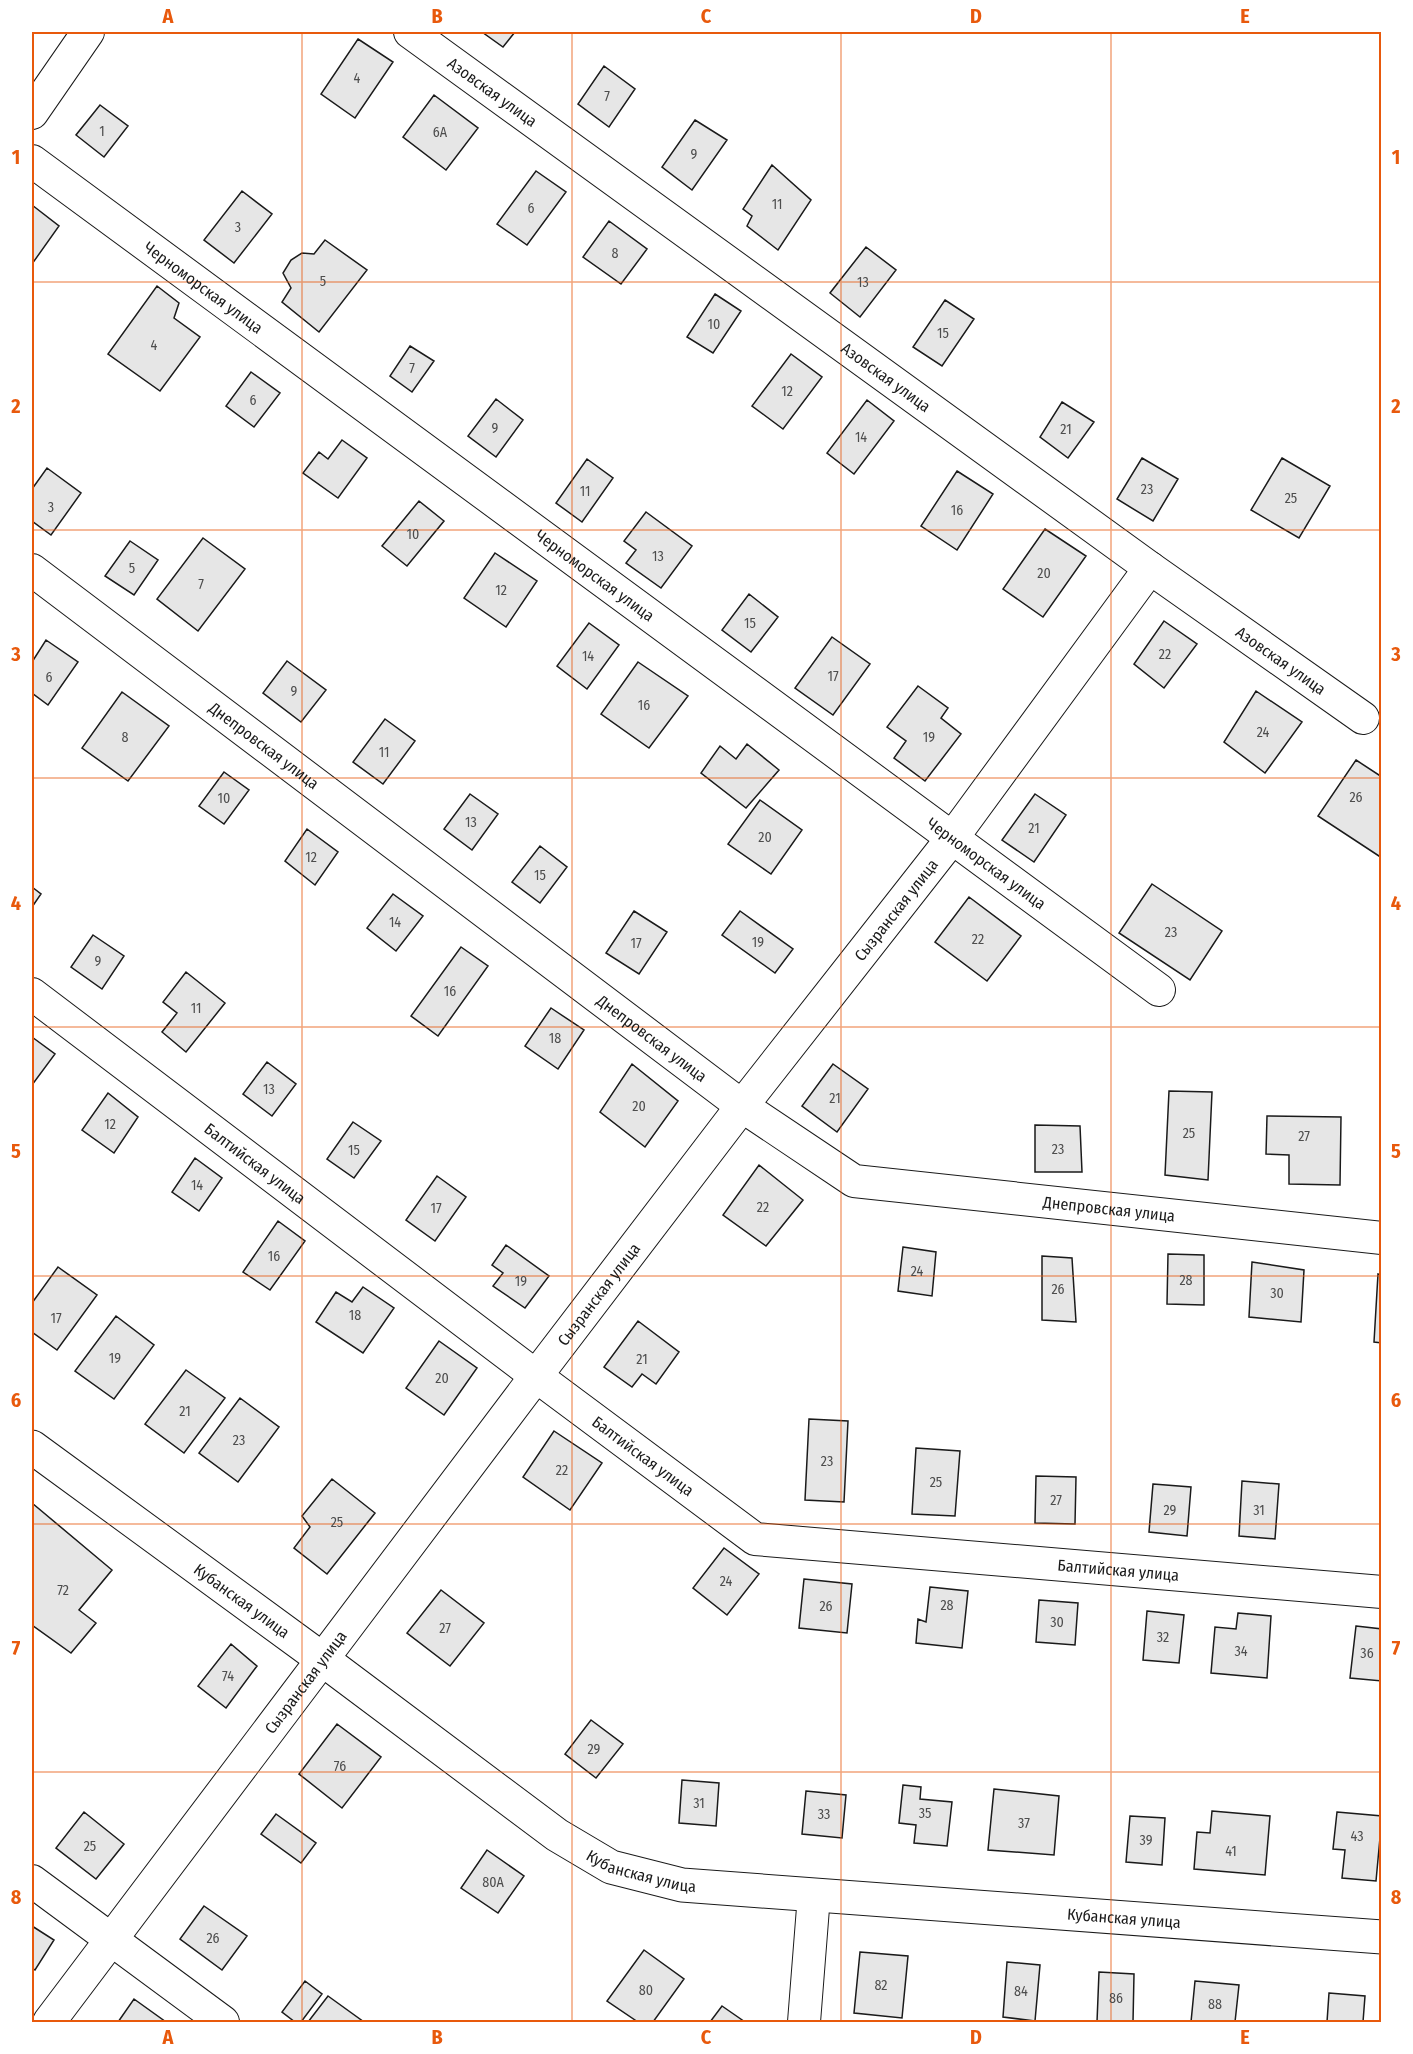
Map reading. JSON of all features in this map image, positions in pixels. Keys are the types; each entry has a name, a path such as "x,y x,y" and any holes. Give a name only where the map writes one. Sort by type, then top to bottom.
{"street":[{"path":"32,113 88,32"},
{"name":"Азовская улица","path":"410,32 1150,567 1363,718"},
{"name":"Черноморская улица","path":"32,161 1159,990"},
{"name":"Сызранская улица","path":"50,2022 536,1376 742,1106 953,837 1150,567"},
{"name":"Днепровская улица","path":"32,570 742,1106 854,1181 1382,1238"},
{"name":"Балтийская улица","path":"32,993 536,1376 755,1539 1382,1592"},
{"name":"Кубанская улица","path":"32,1447 322,1659 557,1835 611,1867 682,1885 1382,1937"},
{"path":"32,1881 110,1941 223,2022"},
{"path":"804,2022 814,1895"}],"building":[{"path":"482,32 515,32 503,47"},
{"path":"358,39 393,62 355,118 321,94"},
{"path":"604,66 635,89 609,127 578,104"},
{"path":"434,95 478,128 446,170 403,137"},
{"path":"100,105 128,126 104,157 76,135"},
{"path":"695,120 727,140 692,190 662,167"},
{"path":"772,165 811,200 778,250 747,226 752,216 743,209"},
{"path":"536,171 566,192 527,245 497,224"},
{"path":"242,191 272,214 234,263 204,240"},
{"path":"32,205 59,226 32,264"},
{"path":"609,221 647,249 621,284 583,257"},
{"path":"325,240 367,270 319,332 282,302 291,288 283,273 291,260 302,253 314,254"},
{"path":"866,247 896,270 860,317 830,293"},
{"path":"157,286 179,303 174,318 200,337 160,391 108,354"},
{"path":"715,294 741,311 713,353 687,337"},
{"path":"945,300 974,319 942,366 913,347"},
{"path":"410,346 434,361 412,392 390,376"},
{"path":"791,354 822,377 783,429 752,406"},
{"path":"251,372 280,393 254,427 226,406"},
{"path":"496,399 523,420 496,457 468,436"},
{"path":"867,400 894,421 854,474 827,453"},
{"path":"1062,402 1094,422 1068,458 1040,437"},
{"path":"342,440 367,458 338,498 303,473 319,452 328,459"},
{"path":"1142,458 1178,479 1153,521 1117,499"},
{"path":"1282,458 1330,486 1299,538 1251,510"},
{"path":"587,459 613,478 582,522 556,503"},
{"path":"47,468 81,493 51,535 32,521 32,489"},
{"path":"957,471 993,494 957,550 921,526"},
{"path":"419,501 444,521 407,566 382,546"},
{"path":"646,512 692,546 661,588 626,563 636,550 624,541"},
{"path":"1045,529 1086,556 1043,617 1003,589"},
{"path":"203,538 245,569 198,631 157,599"},
{"path":"130,541 158,560 134,595 105,576"},
{"path":"495,553 537,581 506,627 464,598"},
{"path":"749,594 778,617 751,652 722,630"},
{"path":"1164,621 1197,644 1164,688 1134,664"},
{"path":"589,623 619,645 587,689 557,666"},
{"path":"832,637 870,664 833,715 795,688"},
{"path":"46,640 78,662 48,705 32,693 32,662"},
{"path":"287,661 326,690 301,722 263,693"},
{"path":"638,662 688,696 649,748 601,714"},
{"path":"918,686 948,708 941,718 961,734 925,781 894,758 906,741 887,727"},
{"path":"1256,691 1302,722 1265,773 1224,742"},
{"path":"122,692 169,726 128,781 82,748"},
{"path":"385,719 415,741 383,784 353,762"},
{"path":"747,744 779,770 746,808 701,773 720,746 736,759"},
{"path":"1356,760 1382,777 1382,858 1318,816"},
{"path":"224,772 249,790 224,824 199,806"},
{"path":"470,794 498,814 472,850 444,829"},
{"path":"1035,794 1066,815 1034,862 1002,840"},
{"path":"760,800 802,830 771,874 728,844"},
{"path":"307,829 338,852 315,885 285,861"},
{"path":"540,846 567,867 540,903 512,882"},
{"path":"1152,884 1222,931 1190,980 1119,933"},
{"path":"32,887 41,894 32,907"},
{"path":"393,894 423,916 396,951 367,928"},
{"path":"969,897 1021,936 987,981 935,942"},
{"path":"634,911 667,932 639,974 606,953"},
{"path":"740,911 793,949 775,973 722,935"},
{"path":"93,935 124,956 102,989 71,967"},
{"path":"461,947 488,966 438,1036 411,1016"},
{"path":"186,972 225,1003 186,1052 162,1032 177,1013 163,1002"},
{"path":"551,1008 584,1030 558,1069 525,1046"},
{"path":"32,1037 55,1054 32,1085"},
{"path":"267,1062 296,1084 272,1116 243,1094"},
{"path":"632,1064 678,1101 645,1147 600,1112"},
{"path":"833,1064 868,1089 837,1132 802,1106"},
{"path":"1169,1091 1212,1092 1208,1180 1165,1175"},
{"path":"108,1093 138,1117 114,1153 82,1130"},
{"path":"1267,1116 1341,1117 1340,1185 1289,1184 1289,1155 1266,1154"},
{"path":"353,1122 381,1141 354,1178 327,1159"},
{"path":"1035,1125 1080,1126 1082,1172 1035,1172"},
{"path":"195,1158 222,1178 199,1211 172,1192"},
{"path":"759,1165 803,1200 766,1246 723,1215"},
{"path":"437,1176 466,1197 435,1241 406,1220"},
{"path":"278,1221 305,1241 270,1290 243,1272"},
{"path":"506,1245 549,1276 525,1308 493,1286 503,1273 492,1265"},
{"path":"903,1247 936,1252 932,1296 898,1291"},
{"path":"1168,1254 1204,1255 1204,1305 1167,1304"},
{"path":"1042,1256 1072,1258 1076,1322 1042,1320"},
{"path":"1252,1262 1304,1270 1301,1322 1249,1317"},
{"path":"58,1267 97,1295 57,1350 32,1332 32,1303"},
{"path":"1378,1274 1382,1275 1382,1343 1374,1342"},
{"path":"363,1287 394,1308 363,1353 316,1322 336,1292 352,1302"},
{"path":"116,1316 154,1345 114,1399 75,1371"},
{"path":"638,1321 679,1352 656,1384 642,1374 632,1387 604,1367"},
{"path":"439,1341 477,1368 444,1415 406,1388"},
{"path":"186,1370 225,1398 184,1453 145,1424"},
{"path":"240,1398 279,1427 238,1482 199,1453"},
{"path":"809,1419 848,1421 844,1502 805,1500"},
{"path":"554,1431 602,1463 570,1510 523,1477"},
{"path":"916,1448 960,1451 955,1516 912,1514"},
{"path":"1036,1476 1076,1477 1075,1524 1035,1523"},
{"path":"332,1479 375,1513 327,1574 294,1548 310,1527 302,1516"},
{"path":"1242,1481 1279,1484 1275,1539 1239,1536"},
{"path":"1153,1484 1191,1487 1187,1536 1149,1532"},
{"path":"32,1503 112,1570 79,1610 96,1623 71,1653 32,1625"},
{"path":"724,1548 759,1574 727,1615 693,1588"},
{"path":"804,1579 852,1584 847,1633 799,1628"},
{"path":"930,1587 968,1591 962,1648 916,1643 918,1619 926,1622"},
{"path":"441,1590 484,1623 450,1666 407,1633"},
{"path":"1039,1600 1078,1603 1075,1645 1036,1642"},
{"path":"1147,1611 1184,1615 1179,1663 1143,1660"},
{"path":"1238,1613 1271,1616 1267,1678 1211,1673 1215,1627 1236,1629"},
{"path":"1356,1626 1382,1629 1382,1681 1350,1678"},
{"path":"231,1644 257,1666 226,1708 198,1686"},
{"path":"591,1720 623,1744 596,1778 565,1754"},
{"path":"337,1724 381,1757 342,1808 299,1774"},
{"path":"682,1780 719,1783 716,1826 679,1823"},
{"path":"903,1785 921,1787 920,1799 952,1802 947,1846 914,1843 916,1825 899,1823"},
{"path":"994,1789 1059,1796 1054,1855 988,1850"},
{"path":"806,1791 846,1795 842,1838 802,1834"},
{"path":"1212,1811 1270,1816 1265,1875 1194,1869 1197,1832 1210,1833"},
{"path":"84,1812 124,1844 96,1879 56,1848"},
{"path":"1337,1812 1382,1816 1376,1881 1342,1878 1345,1850 1333,1849"},
{"path":"276,1814 316,1843 301,1863 261,1834"},
{"path":"1130,1816 1165,1818 1162,1865 1126,1862"},
{"path":"487,1850 524,1876 498,1913 461,1888"},
{"path":"204,1906 247,1936 222,1970 180,1939"},
{"path":"32,1926 54,1940 35,1970 32,1968"},
{"path":"644,1950 684,1979 653,2022 638,2022 607,2001"},
{"path":"860,1952 908,1956 902,2018 854,2013"},
{"path":"1007,1962 1040,1965 1035,2021 1003,2017"},
{"path":"1099,1972 1134,1974 1133,2022 1097,2022"},
{"path":"305,1981 322,1994 301,2022 295,2022 282,2012"},
{"path":"1195,1981 1239,1985 1235,2022 1191,2022"},
{"path":"1329,1993 1365,1996 1363,2022 1327,2022"},
{"path":"328,1996 364,2022 308,2022"},
{"path":"134,1999 166,2022 118,2022"},
{"path":"722,2006 745,2022 710,2022"}]}
